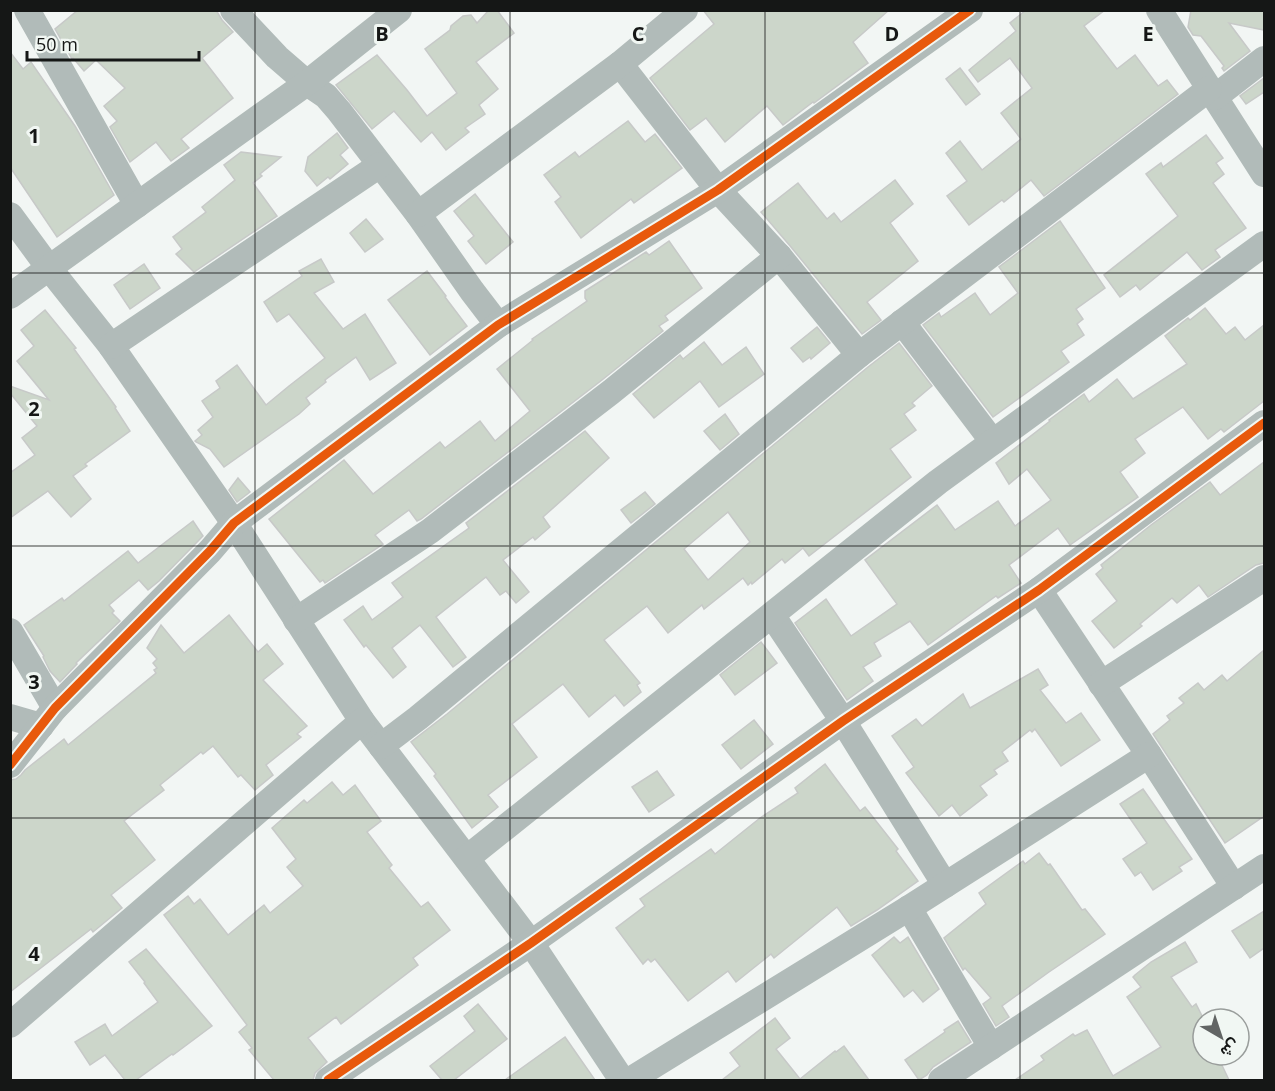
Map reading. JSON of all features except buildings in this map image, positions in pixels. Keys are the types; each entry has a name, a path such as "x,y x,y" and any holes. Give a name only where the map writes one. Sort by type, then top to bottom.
{"street":[{"path":"27,10 137,205"},
{"path":"233,10 277,57 326,96 418,214 498,325"},
{"path":"10,296 307,83 399,10"},
{"path":"418,214 620,64 685,10"},
{"path":"10,765 48,717 210,551 234,523 498,325 718,190 970,10"},
{"path":"1159,10 1264,174"},
{"path":"381,746 859,355 1212,93 1264,59"},
{"path":"620,64 718,190 779,256 859,355"},
{"path":"111,346 380,165"},
{"path":"10,215 48,268 111,346 234,523 363,721 531,943 622,1080"},
{"path":"467,858 938,482 1264,244"},
{"path":"296,620 430,531 611,392 779,256"},
{"path":"902,322 993,442"},
{"path":"328,1080 531,943 843,722 1039,590 1264,423"},
{"path":"1101,684 1264,578"},
{"path":"1039,590 1234,887"},
{"path":"772,615 843,722 945,885"},
{"path":"10,631 48,717"},
{"path":"10,717 48,717"},
{"path":"10,1026 363,721"},
{"path":"630,1080 909,909 1149,755"},
{"path":"941,1080 1264,867"},
{"path":"909,909 991,1047"}],"cycle path":[{"path":"10,765 55,708 210,551 234,523 498,325 718,190 970,10"},
{"path":"328,1080 531,943 843,721 1039,590 1264,423"}]}
